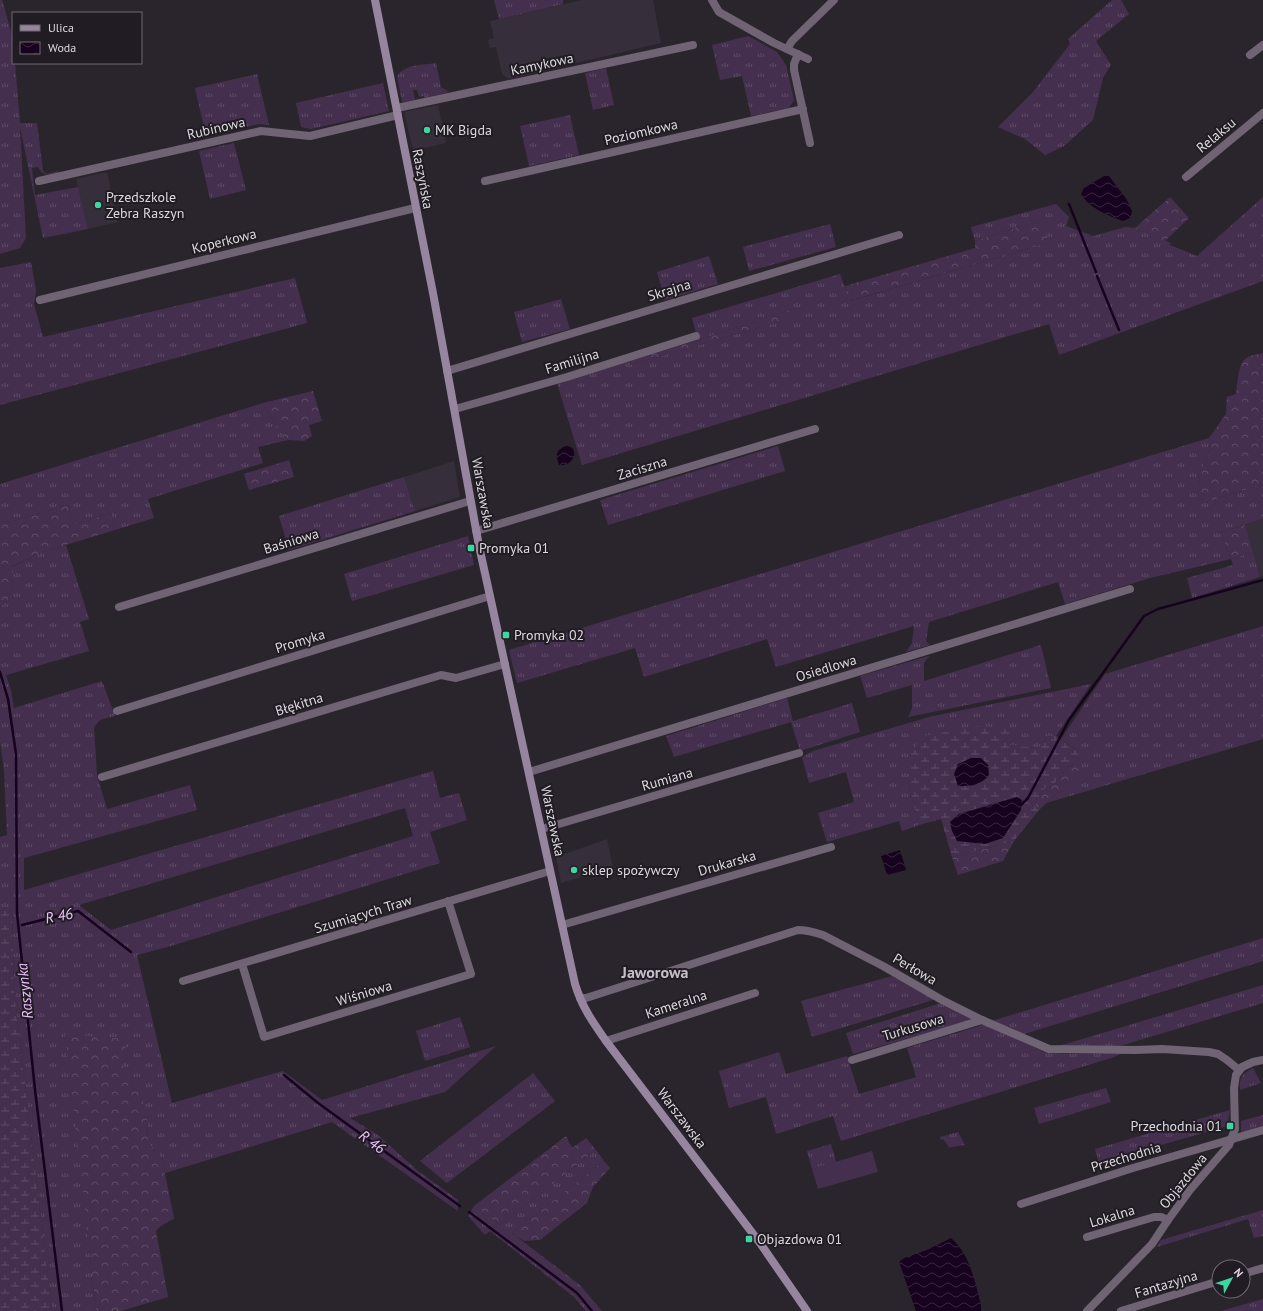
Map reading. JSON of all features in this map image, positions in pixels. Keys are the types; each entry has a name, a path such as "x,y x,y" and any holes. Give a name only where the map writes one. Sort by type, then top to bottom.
{"street":[{"name":"Raszyńska","path":"374,0 433,293"},
{"path":"787,49 792,41 834,0"},
{"path":"714,1 719,12 808,59"},
{"path":"1250,56 1263,44"},
{"name":"Kamykowa","path":"397,112 694,45"},
{"path":"798,54 793,66 810,143"},
{"name":"Poziomkowa","path":"485,181 803,109"},
{"name":"Rubinowa","path":"39,181 260,131 310,136 397,112"},
{"name":"Relaksu","path":"1186,177 1263,113"},
{"name":"Koperkowa","path":"40,300 415,208"},
{"name":"Skrajna","path":"447,371 899,235"},
{"name":"Warszawska","path":"433,293 476,531 562,926 580,998 588,1016 760,1243 808,1311"},
{"name":"Familijna","path":"455,409 567,377 696,336"},
{"name":"Zaciszna","path":"476,531 815,430"},
{"name":"Baśniowa","path":"119,607 470,500"},
{"name":"Osiedlowa","path":"529,772 1130,589"},
{"name":"Promyka","path":"117,711 490,596"},
{"name":"Błękitna","path":"102,777 441,675 456,678 505,664"},
{"name":"Rumiana","path":"542,829 799,753"},
{"name":"Drukarska","path":"562,926 831,847"},
{"name":"Szumiących Traw","path":"182,981 550,871"},
{"name":"Wiśniowa","path":"242,964 264,1037 471,974 448,901"},
{"name":"Perłowa","path":"580,998 798,930 804,930 813,931 823,935 982,1020 1049,1050 1162,1049 1209,1052 1218,1054 1228,1060 1239,1070"},
{"name":"Kameralna","path":"606,1040 755,993"},
{"name":"Turkusowa","path":"852,1060 982,1020"},
{"path":"1239,1070 1253,1062 1263,1060"},
{"name":"Objazdowa","path":"1087,1311 1152,1244 1190,1190 1223,1153 1232,1139 1235,1129 1234,1080 1239,1070"},
{"name":"Przechodnia","path":"1021,1204 1263,1130"},
{"name":"Lokalna","path":"1087,1238 1154,1217 1161,1217 1168,1220"},
{"path":"1251,1272 1263,1268"},
{"name":"Fantazyjna","path":"1121,1311 1211,1283"}],"shaded area":[{"path":"582,0 653,0 661,43 509,79 502,74 496,47 490,48 488,40 494,38 490,21"},
{"path":"438,105 446,143 413,151 404,112"},
{"name":"Przedszkole Zebra Raszyn","path":"107,172 118,222 88,229 76,179"},
{"path":"454,461 460,497 415,511 404,477"},
{"path":"1263,519 1263,576 1260,577 1245,525"},
{"path":"607,839 613,868 561,883 556,857"}],"green space":[{"path":"0,0 2,0 12,35 12,64 15,64 20,123 37,123 43,171 47,174 58,171 59,174 47,175 44,174 38,167 32,168 35,195 78,187 88,229 43,238 20,127 26,238 20,248 0,254"},
{"path":"494,0 563,0 563,4 499,19"},
{"path":"1112,0 1121,0 1129,14 1096,41 1111,65 1103,78 1093,120 1064,146 1045,155 1025,139 998,127 1033,92 1070,44 1068,39"},
{"path":"748,36 777,52 786,65 794,100 789,108 751,116 742,76 720,80 712,45"},
{"path":"436,63 441,87 449,92 424,98 424,96 419,97 417,90 413,90 415,100 402,102 397,76 400,72 409,67"},
{"path":"606,68 614,105 593,110 585,73"},
{"path":"257,74 269,125 259,124 206,136 195,88"},
{"path":"383,83 389,111 311,129 301,127 296,103"},
{"path":"570,115 579,155 529,166 520,126"},
{"path":"234,143 246,190 210,199 199,151"},
{"path":"1170,197 1189,218 1165,241 1135,228"},
{"path":"1263,197 1263,281 1059,355 1049,324 582,465 557,383 630,361 631,365 801,315 796,308 698,340 692,318 840,274 850,301 1047,243 1039,221 975,241 971,227 1056,204 1069,217 1066,226 1093,236 1126,227 1135,228 1197,256"},
{"path":"1039,221 1046,229 1047,243 849,301 845,286 975,248 975,241"},
{"path":"830,224 836,247 749,271 743,247"},
{"path":"709,256 718,284 665,300 657,272"},
{"path":"31,262 36,290 34,304 43,337 295,278 307,323 0,405 0,268"},
{"path":"561,299 570,329 522,342 514,312"},
{"path":"796,308 802,315 631,365 630,361"},
{"path":"1263,353 1263,484 1203,503 1199,479 1211,446 1209,438 1226,414 1227,397 1236,394 1240,367 1243,362 1250,356"},
{"path":"313,391 322,421 309,425 312,436 304,441 288,440 276,426 263,403"},
{"path":"263,403 276,426 288,440 258,447 263,463 148,499 154,518 115,530 111,513 73,525 68,505 0,525 0,484"},
{"path":"1209,438 1211,446 1199,479 1203,503 1263,484 1263,519 1221,532 1231,559 1150,578 1065,604 1058,582 929,622 926,641 930,645 906,652 912,643 914,626 776,667 767,639 644,677 635,648 517,683 509,650"},
{"path":"778,446 785,471 608,525 600,500"},
{"path":"289,460 294,477 249,490 244,474"},
{"path":"404,477 415,511 289,550 279,516"},
{"path":"68,505 73,525 111,513 115,530 43,552 12,566 13,578 8,601 0,607 0,525"},
{"path":"1245,525 1253,552 1231,559 1221,532"},
{"path":"468,536 474,565 352,601 344,574"},
{"path":"66,545 89,619 80,622 89,651 6,675 11,690 14,708 102,681 115,716 100,720 94,727 97,775 107,809 190,785 197,810 24,858 24,890 433,771 440,798 459,793 467,820 430,832 440,863 171,946 137,955 172,1103 283,1071 322,1100 496,1046 445,1092 350,1118 378,1135 418,1171 458,1200 458,1211 332,1122 165,1173 162,1159 148,1142 147,1111 66,1034 96,1311 52,1311 14,991 12,910 0,911 0,837 7,835 4,771 0,741 0,607 8,601 13,578 11,567 43,552","holes":["405,808 413,836 111,930 79,905"]},
{"path":"1253,552 1260,577 1192,598 1187,578 1233,565 1231,559"},
{"path":"1263,626 1263,739 1046,803 1057,793 1068,789 1077,751 1061,739 1105,674"},
{"path":"1041,645 1051,688 908,717 912,709 912,685 867,698 860,676 929,656 924,663 924,681"},
{"path":"1091,684 1056,736 1046,736 1044,744 1037,748 1009,745 1009,728 908,782 919,825 902,831 899,821 827,842 818,813 854,802 846,772 809,783 802,757 813,751 929,717"},
{"path":"787,698 793,721 852,703 860,732 800,751 791,722 674,757 666,736"},
{"path":"980,726 1010,728 1009,745 1037,748 1044,744 1046,736 1056,736 1077,751 1079,761 1068,767 1054,784 1044,789 1035,804 1039,810 1014,841 952,857 941,819 919,825 908,782 910,755 922,736"},
{"path":"1079,761 1081,776 1068,789 1057,793 1039,810 1035,804 1044,789 1054,784 1068,767"},
{"path":"1014,841 1003,861 958,875 952,857"},
{"path":"12,910 14,991 52,1311 0,1311 0,911"},
{"path":"1263,938 1263,961 1024,1034 992,1021"},
{"path":"892,976 936,999 812,1037 801,1001"},
{"path":"1263,985 1263,1003 1120,1046 1059,1046"},
{"path":"941,1003 976,1019 853,1054 846,1033"},
{"path":"460,1017 470,1047 425,1061 416,1031"},
{"path":"986,1024 1044,1052 1064,1054 1120,1054 841,1141 833,1116 776,1134 766,1097 729,1108 719,1071 779,1052 786,1074 847,1056 859,1094 916,1077 907,1048"},
{"path":"65,1034 127,1039 122,1064 137,1085 147,1111 148,1142 162,1159 174,1218 156,1231 168,1297 121,1311 96,1311"},
{"path":"1253,1068 1261,1083 1240,1090 1242,1076"},
{"path":"533,1073 555,1101 447,1183 420,1161"},
{"path":"1106,1088 1111,1102 1039,1124 1034,1108"},
{"path":"1230,1110 1227,1126 1099,1163 1095,1149"},
{"path":"1263,1115 1263,1128 1241,1135 1241,1121"},
{"path":"958,1132 965,1145 945,1148 949,1147 943,1139 941,1140 940,1137"},
{"path":"566,1136 572,1148 586,1138 596,1150 500,1225 474,1206"},
{"path":"831,1144 836,1162 812,1169 807,1151"},
{"path":"596,1150 604,1161 512,1233 580,1285 602,1311 586,1311 573,1296 490,1231 485,1235 468,1216 474,1206 500,1225"},
{"path":"872,1151 878,1172 818,1189 812,1169"},
{"path":"604,1161 610,1168 593,1187 587,1203 540,1240 524,1241 512,1233"},
{"path":"1263,1210 1263,1236 1254,1238 1248,1219 1157,1247 1161,1240"},
{"path":"1263,1299 1263,1311 1221,1311"}],"water":[{"path":"1104,176 1109,176 1127,200 1132,211 1130,218 1123,221 1106,214 1089,203 1081,194 1084,188"},
{"path":"566,446 571,447 574,457 569,463 559,465 557,453 560,449"},
{"path":"971,758 981,758 988,765 989,775 986,779 975,785 958,786 954,774 958,764"},
{"path":"1017,797 1022,800 1021,810 1003,838 985,844 957,841 952,831 950,822 959,814"},
{"path":"900,850 906,870 887,875 881,856"},
{"path":"951,1238 963,1252 971,1269 981,1305 981,1311 916,1311 899,1262 906,1257 925,1251"}],"waterway":[{"path":"1069,204 1096,272"},
{"path":"1097,276 1119,330"},
{"path":"1021,805 1028,798 1069,720 1144,616 1158,609 1263,580"},
{"name":"Raszynka","path":"0,672 8,699 16,754 17,913 35,1090 62,1311"},
{"name":"R 46","path":"22,925 78,911 131,952"},
{"name":"R 46","path":"284,1075 318,1103 460,1206"},
{"name":"R 46","path":"469,1212 577,1293 592,1311"}],"place":[{"name":"MK Bigda","path":"427,130"},
{"name":"Przedszkole Zebra Raszyn","path":"98,205"},
{"name":"Promyka 01","path":"471,548"},
{"name":"Promyka 02","path":"506,635"},
{"name":"sklep spożywczy","path":"574,870"},
{"name":"Przechodnia 01","path":"1230,1126"},
{"name":"Objazdowa 01","path":"749,1239"}],"district":[{"name":"Jaworowa","path":"655,972"}]}
